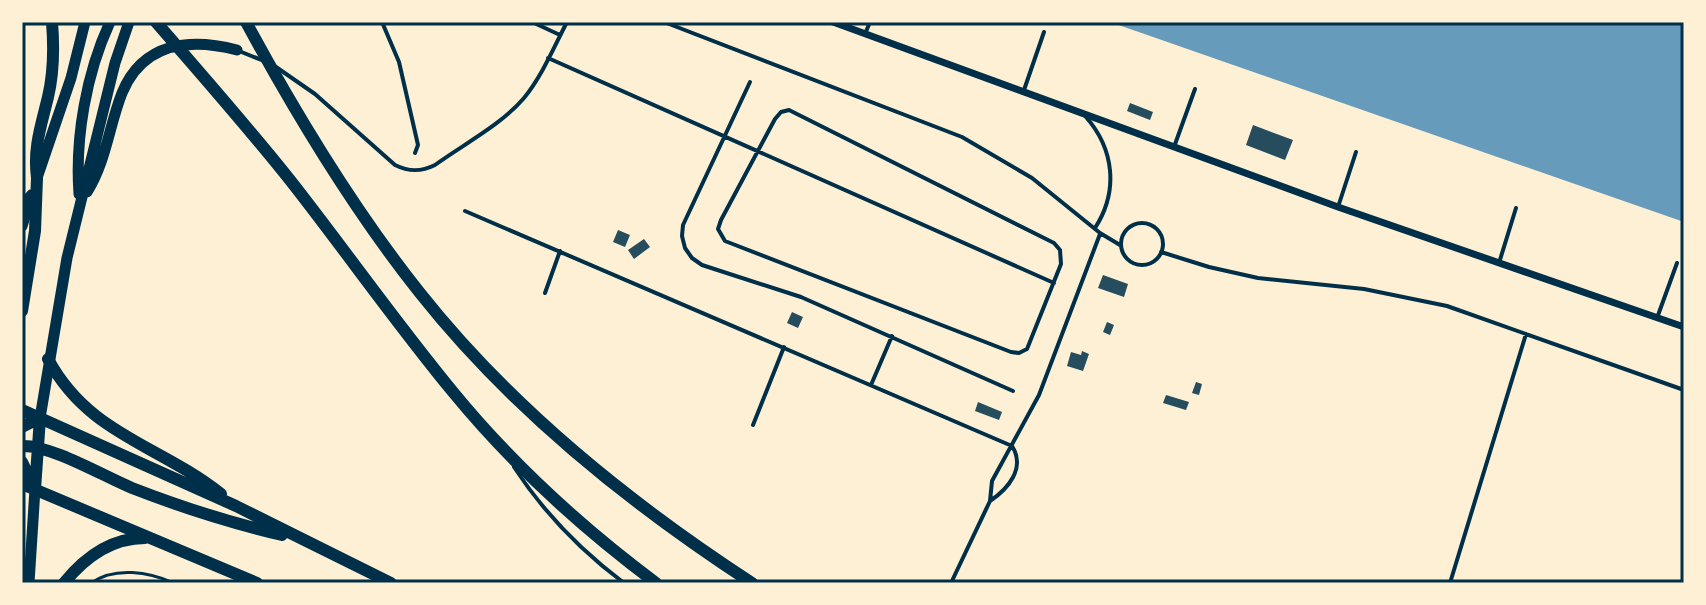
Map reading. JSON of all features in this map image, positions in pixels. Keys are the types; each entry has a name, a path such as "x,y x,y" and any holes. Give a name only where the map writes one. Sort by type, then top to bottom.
{"main road":[{"path":"22,311 35,231 36,140 48,97 53,59 52,22"},
{"path":"22,226 83,37 82,22"},
{"path":"80,203 77,167 80,133 94,66 110,22"},
{"path":"29,583 40,418 48,359 80,203 115,63 129,22"},
{"path":"156,22 288,177 453,393 500,445 589,530 656,583"},
{"path":"246,22 282,89 333,171 449,328 546,426 615,484 752,583"},
{"path":"80,203 101,166 123,92 140,66 157,53 178,44 208,43 237,50"},
{"path":"22,207 32,195"},
{"path":"48,359 70,393 99,421 178,464 236,506"},
{"path":"22,410 236,506 391,583"},
{"path":"22,427 40,418"},
{"path":"22,446 38,447 165,500 305,540"},
{"path":"22,462 35,489"},
{"path":"22,484 257,583"},
{"path":"64,583 102,548 125,540 150,538"}],"street":[{"path":"833,22 1338,207 1684,327"}],"lane":[{"path":"382,22 399,62 418,145 415,153"},
{"path":"532,22 560,35"},
{"path":"237,50 286,72 395,165 415,170 435,165 508,113 528,92 567,22"},
{"path":"664,22 962,137 1032,178 1100,233 1120,245"},
{"path":"865,34 870,22"},
{"path":"1023,92 1044,32"},
{"path":"548,58 1054,283"},
{"path":"750,82 683,225 683,242 692,258 702,265 801,297 1013,391"},
{"path":"1174,147 1195,89"},
{"path":"785,111 798,112 1050,240 1060,250 1062,259 1054,283 1030,346 1015,353 729,244 722,238 719,224 777,115 785,111"},
{"path":"1084,115 1102,140 1110,169 1110,193 1095,228"},
{"path":"1338,207 1356,152"},
{"path":"1499,263 1516,208"},
{"path":"465,211 1012,446 1017,455 1016,471 1006,488 990,501"},
{"path":"1145,222 1160,233 1161,252 1148,264 1135,264 1125,257 1120,239 1127,228 1145,222"},
{"path":"953,582 990,501 992,481 1039,395 1100,233"},
{"path":"545,293 560,251"},
{"path":"1161,252 1258,278 1364,289 1419,299 1474,314 1684,390"},
{"path":"1657,318 1677,263"},
{"path":"1450,583 1526,334"},
{"path":"871,385 892,336"},
{"path":"753,425 784,347"},
{"path":"500,445 529,490 556,523 624,583"}],"path":[{"path":"91,583 125,572 151,575 170,582"}],"water":[{"path":"1110,22 1684,22 1684,222"}],"building":[{"path":"1130,103 1153,112 1150,120 1127,111"},
{"path":"1253,125 1293,140 1285,160 1246,145"},
{"path":"618,230 630,235 625,247 613,242"},
{"path":"644,239 650,247 634,259 628,250"},
{"path":"1103,275 1128,284 1124,297 1098,288"},
{"path":"792,312 803,317 798,328 787,323"},
{"path":"1107,322 1114,325 1110,335 1103,332"},
{"path":"1082,351 1089,354 1083,371 1067,366 1071,352 1081,355"},
{"path":"1196,382 1202,384 1199,395 1192,393"},
{"path":"1166,395 1189,402 1186,410 1163,403"},
{"path":"978,402 1002,412 999,420 975,411"}]}
